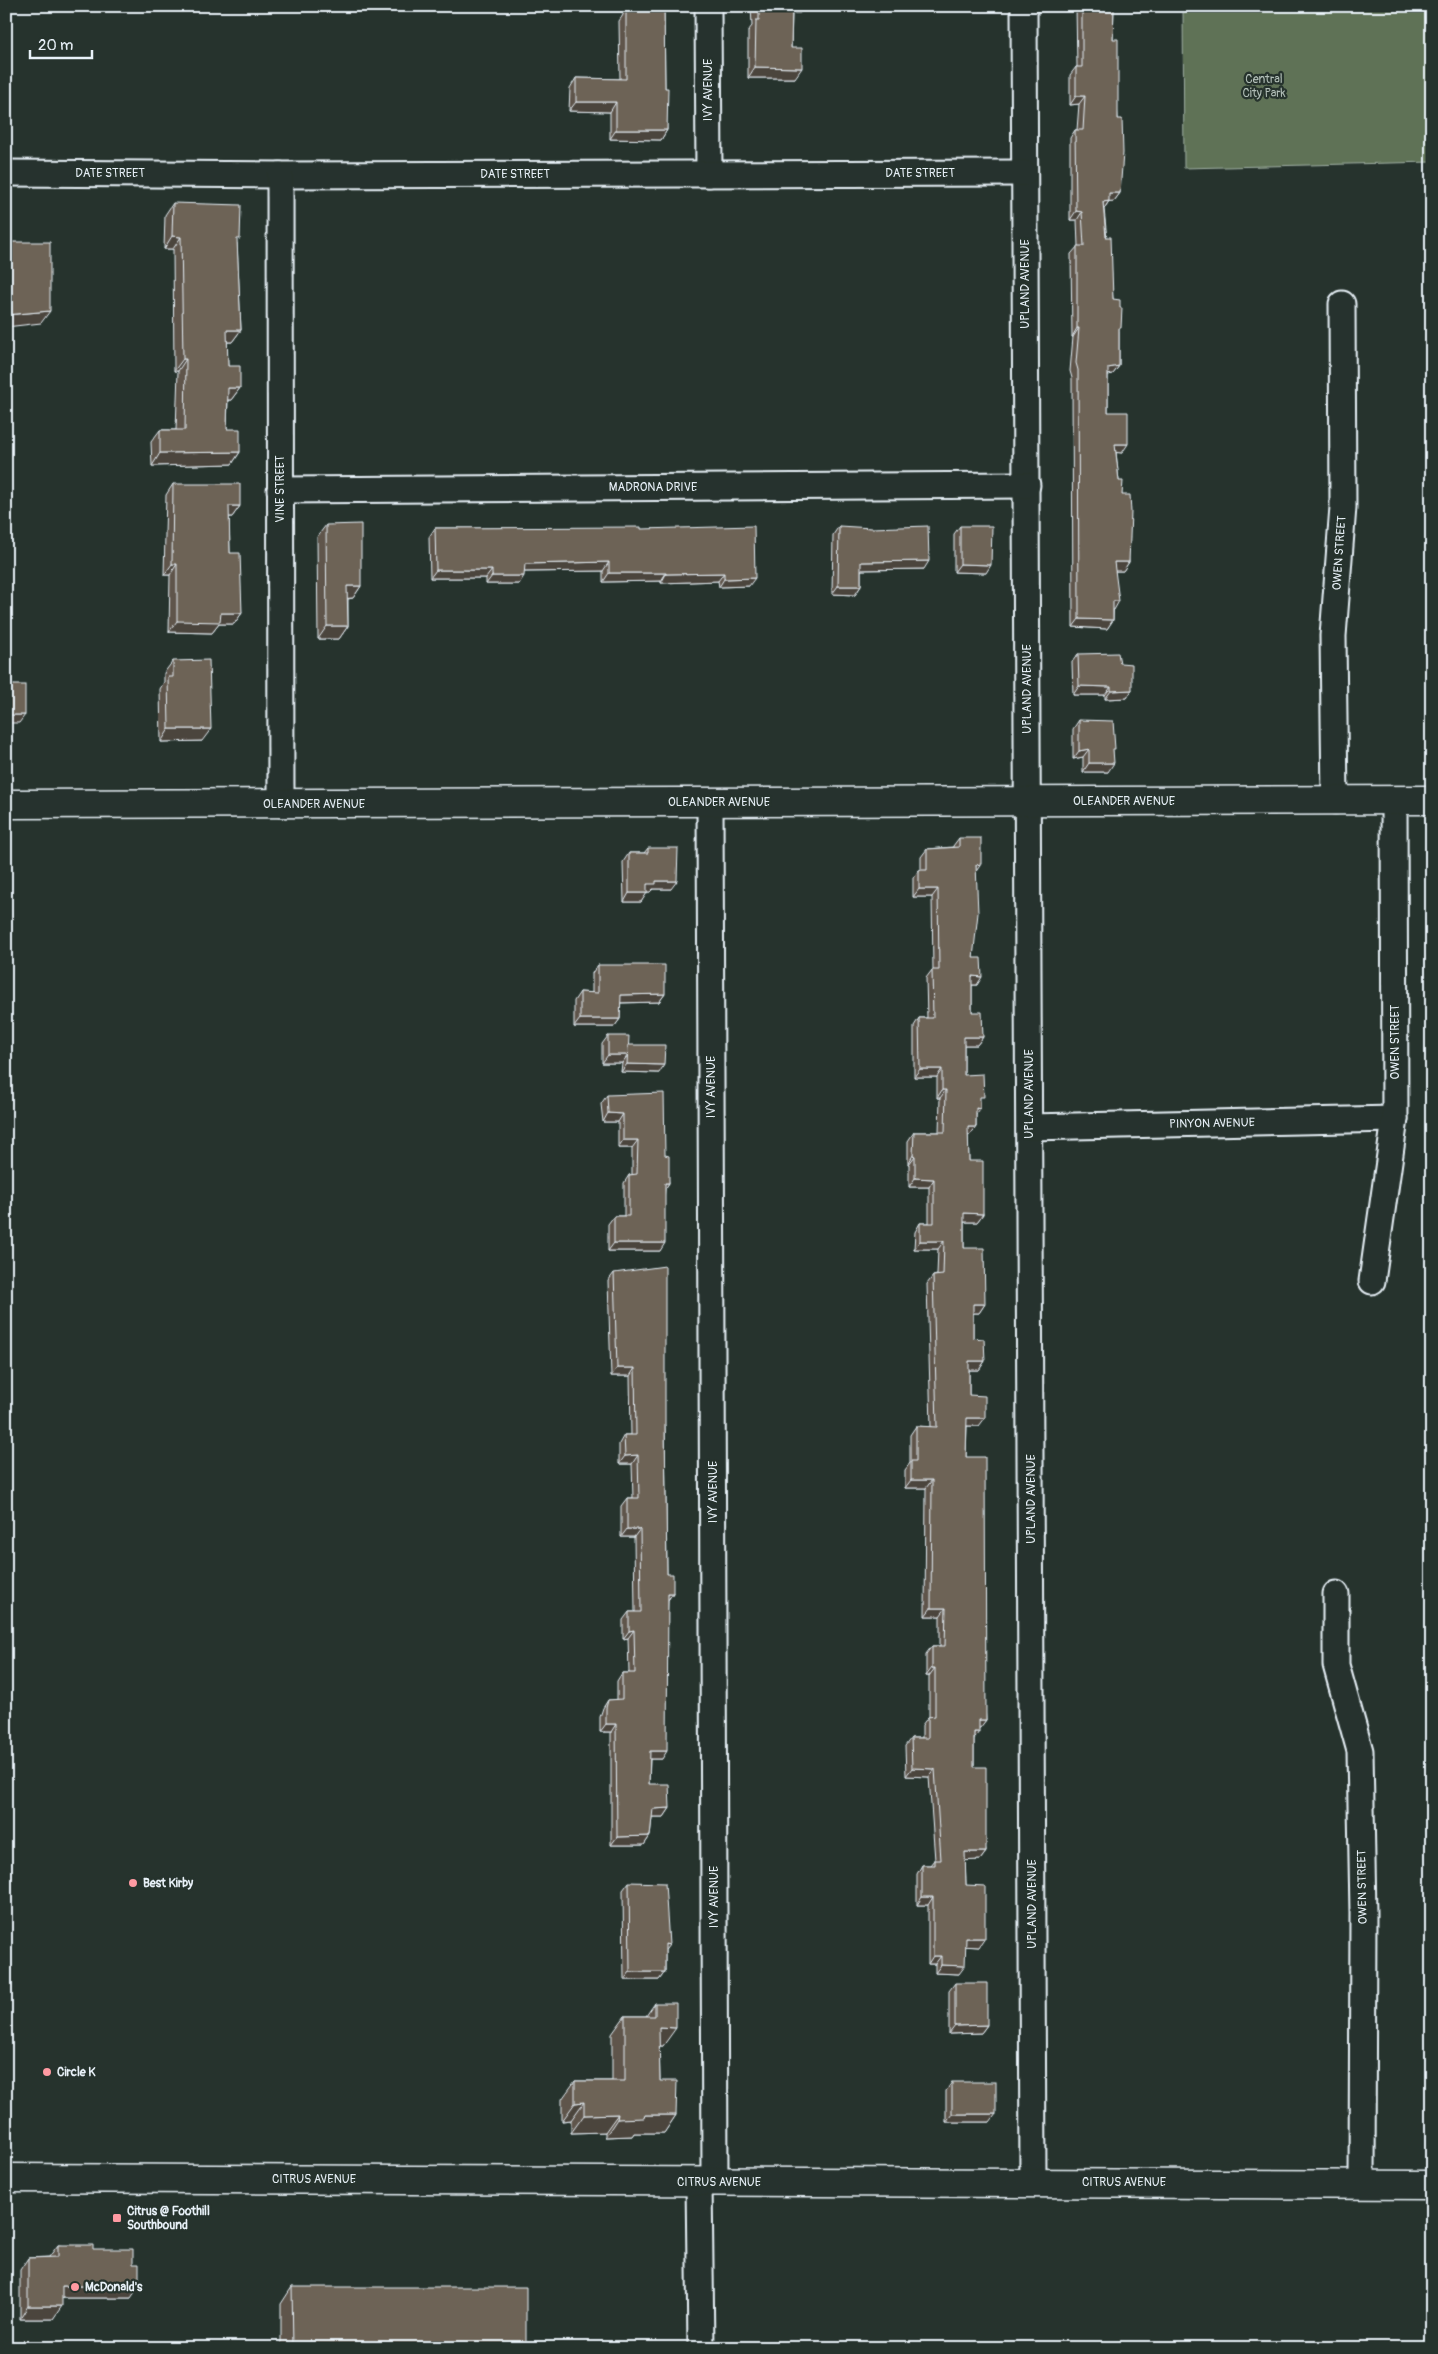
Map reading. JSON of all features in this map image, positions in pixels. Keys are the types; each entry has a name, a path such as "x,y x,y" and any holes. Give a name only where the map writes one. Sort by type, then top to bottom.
{"street":[{"name":"IVY AVENUE","path":"708,6 708,174"},
{"name":"UPLAND AVENUE","path":"1024,6 1033,2182"},
{"name":"DATE STREET","path":"6,173 121,172 280,175 1024,173"},
{"name":"VINE STREET","path":"280,175 281,804"},
{"name":"OWEN STREET","path":"1335,801 1333,636 1343,507 1342,304"},
{"name":"MADRONA DRIVE","path":"280,490 1026,485"},
{"name":"OWEN STREET","path":"1372,1281 1395,1119 1394,800"},
{"name":"OLEANDER AVENUE","path":"6,804 1432,800"},
{"name":"IVY AVENUE","path":"701,2348 707,2182 710,802"},
{"name":"PINYON AVENUE","path":"1030,1127 1395,1119"},
{"name":"OWEN STREET","path":"1336,1594 1336,1665 1360,1751 1363,1913 1362,2184"},
{"name":"CITRUS AVENUE","path":"6,2178 1432,2185"}],"green space":[{"name":"Central City Park","path":"1183,6 1432,6 1432,162 1184,168"}],"building":[{"path":"630,6 664,6 665,88 668,88 667,130 616,130 616,102 576,102 576,78 626,79 626,12 630,12"},
{"path":"759,6 792,6 791,48 802,48 802,68 755,67 756,20 759,20"},
{"path":"1082,6 1114,6 1113,39 1118,39 1118,119 1122,119 1123,153 1120,193 1109,193 1109,201 1103,202 1106,237 1111,237 1113,299 1120,300 1120,308 1122,308 1121,328 1119,328 1119,366 1108,368 1108,412 1128,412 1128,444 1115,444 1119,481 1123,481 1122,495 1130,495 1131,512 1129,562 1114,562 1119,601 1113,601 1113,620 1079,619 1078,370 1076,363 1079,328 1077,328 1077,246 1084,246 1082,212 1076,211 1075,130 1083,130 1085,96 1076,96 1076,67 1082,67"},
{"path":"173,203 241,205 240,239 237,239 241,330 227,330 228,366 240,366 240,388 228,388 227,429 240,429 240,452 160,453 160,430 185,430 186,359 183,359 181,237 172,236"},
{"path":"6,242 50,242 50,311 6,315"},
{"path":"173,484 240,484 240,506 229,506 230,553 240,553 242,613 221,613 220,622 177,621 177,564 172,564"},
{"path":"361,524 361,586 347,586 348,626 327,626 326,525"},
{"path":"754,526 755,578 724,579 724,573 609,573 609,562 525,564 524,576 492,576 492,570 436,570 435,528 641,527 641,529"},
{"path":"839,526 872,528 928,526 929,561 861,562 861,586 838,586"},
{"path":"960,526 992,526 991,565 960,564"},
{"path":"1118,653 1120,663 1132,664 1132,690 1111,691 1111,687 1079,686 1078,654"},
{"path":"209,660 211,729 169,729 168,677 173,677 173,661"},
{"path":"6,685 25,685 25,715 6,715"},
{"path":"1079,720 1113,721 1114,763 1089,763 1089,749 1079,751"},
{"path":"959,838 981,838 981,864 976,865 978,913 973,958 981,958 982,977 972,976 972,1012 982,1012 983,1037 964,1037 964,1075 983,1074 984,1097 980,1097 980,1109 976,1108 976,1127 968,1127 969,1161 983,1161 983,1214 964,1213 964,1248 984,1248 985,1304 973,1304 973,1338 984,1339 985,1361 969,1361 969,1395 985,1396 985,1418 967,1418 966,1457 985,1457 986,1720 979,1720 979,1732 974,1732 974,1767 986,1767 986,1852 965,1852 966,1885 985,1886 985,1938 966,1938 965,1966 941,1965 941,1956 933,1956 933,1897 922,1897 922,1865 935,1865 935,1860 941,1860 935,1769 912,1768 911,1738 928,1738 928,1717 935,1716 935,1668 932,1668 932,1646 945,1646 946,1608 931,1608 932,1480 911,1480 911,1461 916,1461 916,1426 937,1427 933,1276 943,1275 944,1241 920,1241 920,1223 934,1223 934,1179 915,1178 914,1132 945,1132 946,1090 942,1090 942,1069 920,1069 919,1018 933,1018 932,970 939,970 938,889 919,889 919,870 927,870 927,849 959,847"},
{"path":"648,848 678,848 677,881 656,881 656,884 647,884 647,893 629,893 629,853 648,853"},
{"path":"598,965 665,965 665,994 621,995 620,1019 580,1019 580,992 598,993"},
{"path":"608,1036 629,1036 628,1055 608,1055"},
{"path":"628,1045 665,1045 664,1065 627,1064"},
{"path":"664,1093 665,1155 669,1156 669,1183 665,1183 665,1243 614,1243 614,1216 629,1216 629,1175 637,1174 638,1140 623,1140 623,1114 608,1113 607,1095"},
{"path":"665,1266 667,1574 673,1574 673,1593 668,1593 667,1751 650,1751 649,1784 669,1784 670,1808 653,1809 650,1836 617,1837 616,1724 606,1724 606,1708 608,1700 622,1699 622,1673 635,1673 634,1630 629,1631 629,1612 641,1612 640,1529 627,1529 627,1498 639,1498 638,1455 625,1456 624,1435 636,1435 635,1368 617,1368 614,1273"},
{"path":"629,1882 665,1883 669,1945 665,1944 665,1972 630,1972"},
{"path":"955,1983 987,1983 987,2025 955,2026"},
{"path":"655,2003 676,2003 676,2028 659,2027 660,2081 677,2081 676,2115 645,2115 644,2118 617,2119 618,2114 584,2115 584,2102 575,2103 575,2081 625,2081 625,2016 655,2016"},
{"path":"952,2082 996,2082 996,2114 952,2114"},
{"name":"McDonald's","path":"58,2245 93,2245 93,2249 133,2249 133,2264 139,2264 139,2286 62,2286 62,2306 28,2306 28,2258 58,2257"},
{"path":"292,2287 526,2287 526,2348 293,2348"}],"place":[{"name":"Best Kirby","path":"133,1883"},
{"name":"Circle K","path":"47,2072"},
{"name":"Citrus @ Foothill Southbound","path":"117,2218"},
{"name":"McDonald's","path":"75,2287"}]}
